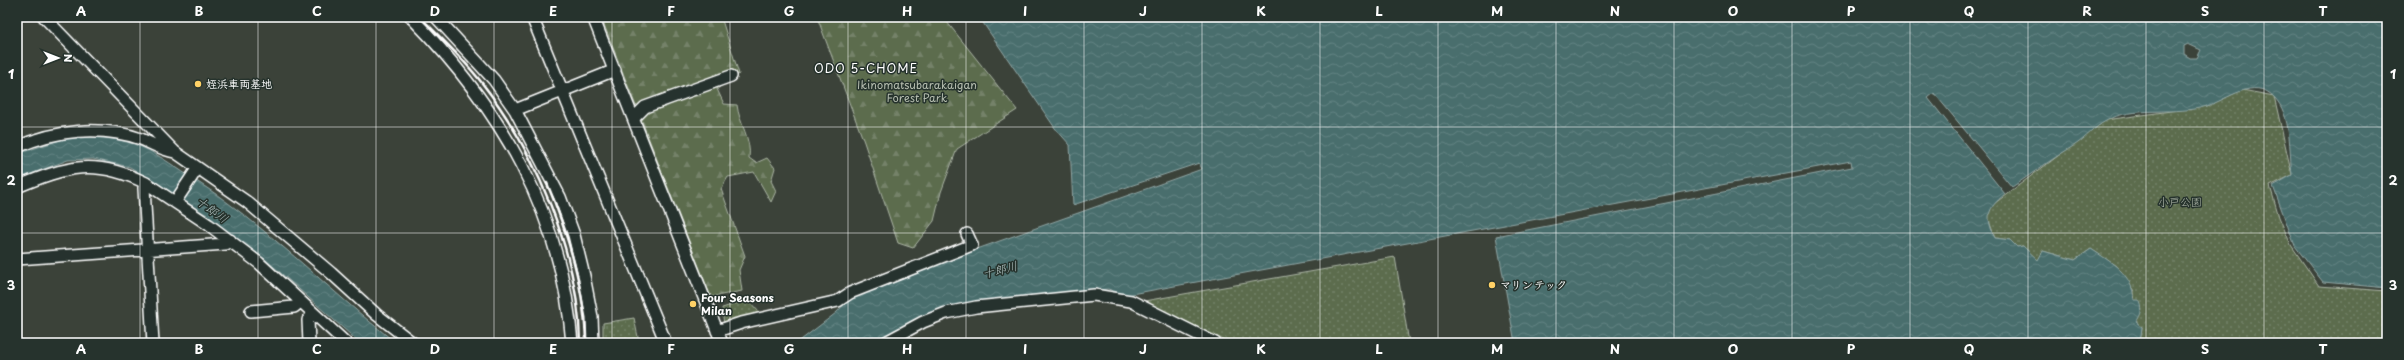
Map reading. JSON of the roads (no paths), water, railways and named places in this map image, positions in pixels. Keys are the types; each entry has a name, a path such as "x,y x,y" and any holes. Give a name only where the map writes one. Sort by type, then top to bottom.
{"street":[{"path":"44,17 195,171 247,202 331,273 377,315 413,343"},
{"path":"411,17 447,53 489,108 534,190 554,246 570,322 572,343"},
{"path":"436,17 481,64 516,110 560,197 574,235 592,318 593,343"},
{"path":"532,17 564,91 666,343"},
{"path":"593,17 722,343"},
{"path":"516,110 615,70"},
{"path":"634,118 645,107 731,76"},
{"path":"17,147 39,138 66,132 90,131 113,133 141,140 161,150 175,152"},
{"path":"17,187 50,174 80,167 110,168 146,183 175,201 230,240 259,263 346,343"},
{"path":"175,201 195,171"},
{"path":"146,183 144,188 153,343"},
{"path":"717,331 741,323 838,301 850,293 972,245 967,234"},
{"path":"17,259 226,244 230,240"},
{"path":"884,343 923,322 946,313 976,307 1094,295 1111,296 1131,301 1211,342"},
{"path":"251,311 294,307 300,302"},
{"path":"309,343 308,320 314,314"}],"water":[{"name":"十郎川","path":"979,17 2387,17 2387,288 2323,282 2295,246 2273,186 2292,175 2287,123 2280,105 2274,97 2266,91 2249,89 2240,91 2215,103 2195,109 2129,113 2117,116 2102,123 2079,142 2012,187 1934,93 1928,98 2005,194 1994,204 1990,213 1990,224 1995,238 2010,240 2017,247 2023,246 2038,260 2043,251 2075,260 2091,249 2113,264 2120,270 2130,283 2134,300 2139,300 2141,303 2141,311 2136,322 2142,327 2140,343 1515,343 1496,236 1852,167 1851,161 1126,295 1108,289 968,303 926,314 872,343 797,343 836,313 850,298 918,270 1202,169 1199,163 1073,205 1070,145 1055,128","holes":["2188,44 2201,50 2197,58 2190,58 2184,54 2184,46"]},
{"name":"十郎川","path":"97,137 122,141 134,144 156,154 244,215 396,343 360,343 265,259 207,215 130,167 93,159 68,160 17,179 17,154 63,139"}],"railway":[{"path":"420,17 460,57 482,83 502,110 520,140 536,172 551,206 563,240 572,275 578,309 580,343"},
{"path":"547,183 562,222 579,282 585,322 586,343"}],"place":[{"name":"姪浜車両基地","path":"198,84"},
{"name":"マリンテック","path":"1492,285"},
{"name":"Four Seasons Milan","path":"693,304"}],"district":[{"name":"ODO 5-CHOME","path":"866,69"}],"park label":[{"name":"Ikinomatsubarakaigan Forest Park","path":"917,91"},
{"name":"小戸公園","path":"2180,202"}]}
